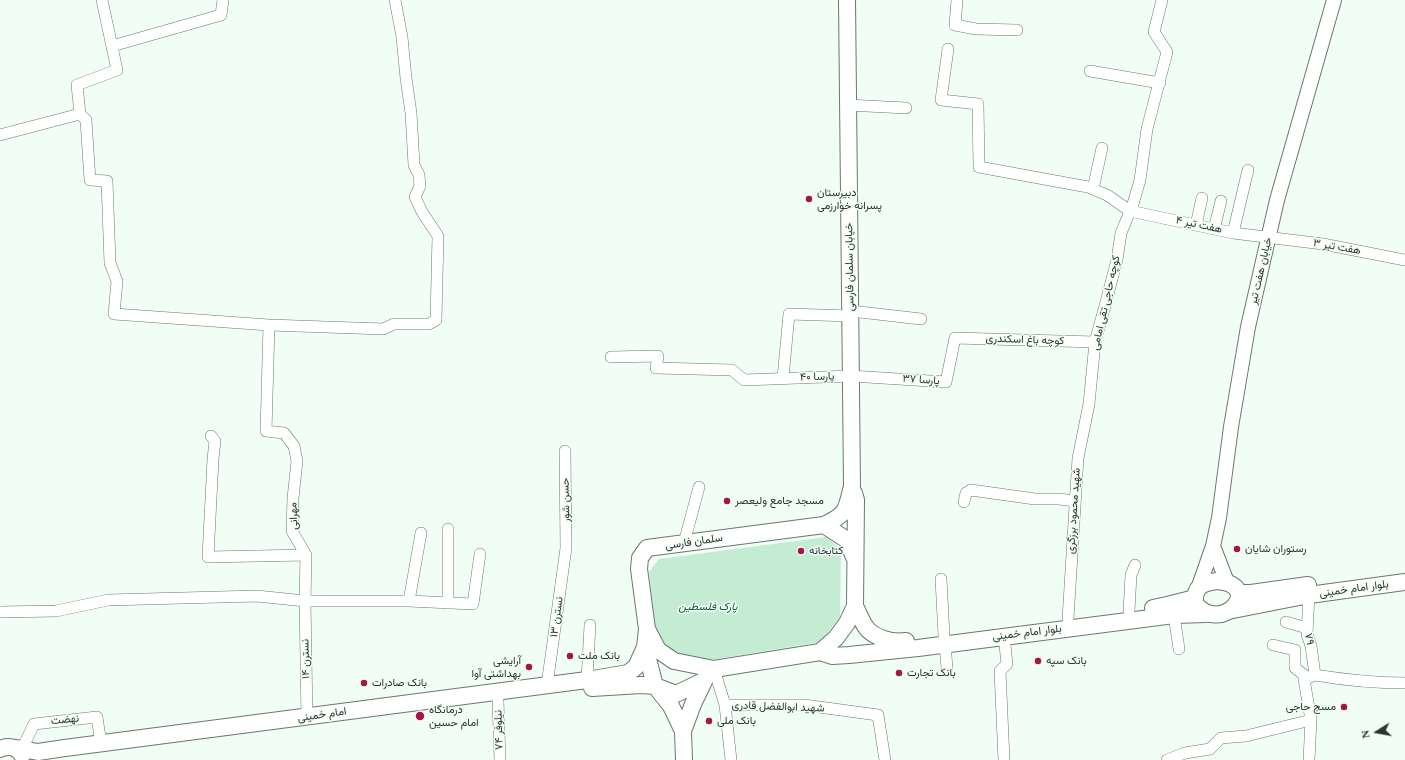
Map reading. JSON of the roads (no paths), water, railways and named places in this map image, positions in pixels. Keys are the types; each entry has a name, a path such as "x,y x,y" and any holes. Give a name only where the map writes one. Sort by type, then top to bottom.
{"main road":[{"name":"خیابان سلمان فارسی","path":"847,0 852,486"},
{"path":"824,525 838,518 844,512 852,486"},
{"path":"647,629 658,650 674,661 714,669 820,652 836,638 847,623 856,606 856,500 852,486"},
{"path":"824,525 847,540 856,563"},
{"name":"سلمان فارسی","path":"647,629 639,568 640,558 647,548 824,525"},
{"name":"بلوار امام خمینی","path":"1239,593 1251,593 1405,572"},
{"path":"1208,582 1227,582 1235,586 1239,593 1238,603 1233,610 1224,613 1206,614 1201,611 1195,604 1197,592 1208,582"},
{"name":"بلوار امام خمینی","path":"1233,610 1309,595 1405,582"},
{"name":"بلوار امام خمینی","path":"820,652 832,656 849,655 1068,619 1167,606 1197,592"},
{"name":"بلوار امام خمینی","path":"856,606 866,628 872,635 893,643 1004,636 1174,615 1206,614"},
{"path":"647,629 644,647 648,686 671,706 683,731"},
{"name":"امام خمینی","path":"15,751 38,752 587,680 628,673 636,667 644,647"},
{"path":"684,760 683,731 703,681 714,669"},
{"path":"648,686 676,694 703,681"},
{"name":"امام خمینی","path":"53,760 598,687 648,686"}],"street":[{"path":"102,0 117,70 77,84 80,114 86,120 90,180 107,181 110,263 117,281 114,314 269,325 383,329 394,324 429,324 436,320 438,236 422,212 415,197 420,186 419,175 414,165 411,113 402,37 395,0"},
{"path":"112,46 221,15 223,0"},
{"path":"957,0 955,25 976,29 1017,30"},
{"name":"کوچه حاجی تقی امامی","path":"1089,404 1095,342 1110,288 1121,233 1132,208 1140,180 1147,129 1167,52 1154,32 1162,0"},
{"name":"خیابان هفت تیر","path":"1197,592 1213,546 1219,518 1230,426 1248,327 1268,238 1277,200 1334,0"},
{"path":"948,49 941,100 978,104 979,167 1088,187 1132,208"},
{"path":"1090,71 1160,83"},
{"path":"847,105 906,108"},
{"path":"0,135 80,114"},
{"path":"1093,189 1102,148"},
{"path":"1233,232 1248,170"},
{"path":"1196,225 1202,198"},
{"path":"1214,229 1221,201"},
{"name":"هفت تیر ۴","path":"1132,208 1214,229 1268,238"},
{"name":"هفت تیر ۳","path":"1268,238 1323,244 1405,260"},
{"path":"783,378 789,314 851,314 922,319"},
{"name":"مهرانی","path":"269,325 266,431 284,432 294,446 297,461 293,498 292,531 306,555"},
{"name":"کوچه باغ اسکندری","path":"955,338 1095,342"},
{"name":"پارسا ۳۷","path":"851,376 946,382 955,338"},
{"name":"پارسا ۴۰","path":"611,357 658,356 656,368 732,370 744,380 851,376"},
{"name":"شهید محمود برزگری","path":"1068,619 1078,458 1089,404"},
{"path":"211,436 215,441 208,557 306,555 305,601"},
{"name":"حسن شور","path":"565,452 566,548"},
{"path":"684,544 699,487"},
{"path":"964,502 966,493 971,490 1035,499 1075,501"},
{"path":"448,529 448,603"},
{"path":"409,601 421,532"},
{"path":"1213,546 1227,582"},
{"name":"نسترن ۱۳","path":"547,685 566,548"},
{"path":"0,612 56,611 108,600 257,596 305,601 409,601 473,604 480,554"},
{"path":"1129,611 1131,575 1135,565"},
{"path":"941,579 947,668"},
{"name":"۷۹","path":"1309,595 1307,634 1311,646 1311,676 1304,679 1311,720"},
{"name":"نسترن ۱۴","path":"305,601 307,717"},
{"path":"1174,615 1178,649"},
{"path":"1286,622 1307,628"},
{"path":"587,680 590,625"},
{"path":"1004,636 1007,664 1000,671 1004,760"},
{"path":"1273,645 1295,650 1295,668 1311,676 1347,680 1405,683"},
{"path":"714,669 725,705 732,760"},
{"name":"نیلوفر ۷۴","path":"498,701 500,760"},
{"name":"شهید ابوالفضل قادری","path":"725,705 804,706 878,715 885,760"},
{"name":"نهضت","path":"15,751 34,724 97,717 101,744"},
{"path":"1167,760 1185,753 1210,749 1221,738 1246,736 1311,720 1309,760"}],"place":[{"name":"دبیرستان پسرانه خوارزمی","path":"809,199"},
{"name":"مسجد جامع ولیعصر","path":"727,501"},
{"name":"رستوران شایان","path":"1237,549"},
{"name":"کتابخانه","path":"801,551"},
{"name":"بانک ملت","path":"570,656"},
{"name":"بانک سپه","path":"1038,661"},
{"name":"آرایشی بهداشتی آوا","path":"529,667"},
{"name":"بانک تجارت","path":"899,673"},
{"name":"بانک صادرات","path":"364,683"},
{"name":"مسج حاجی","path":"1344,707"},
{"name":"درمانگاه امام حسین","path":"420,716"},
{"name":"بانک ملی","path":"709,721"}],"park label":[{"name":"پارک فلسطین","path":"708,607"}]}
